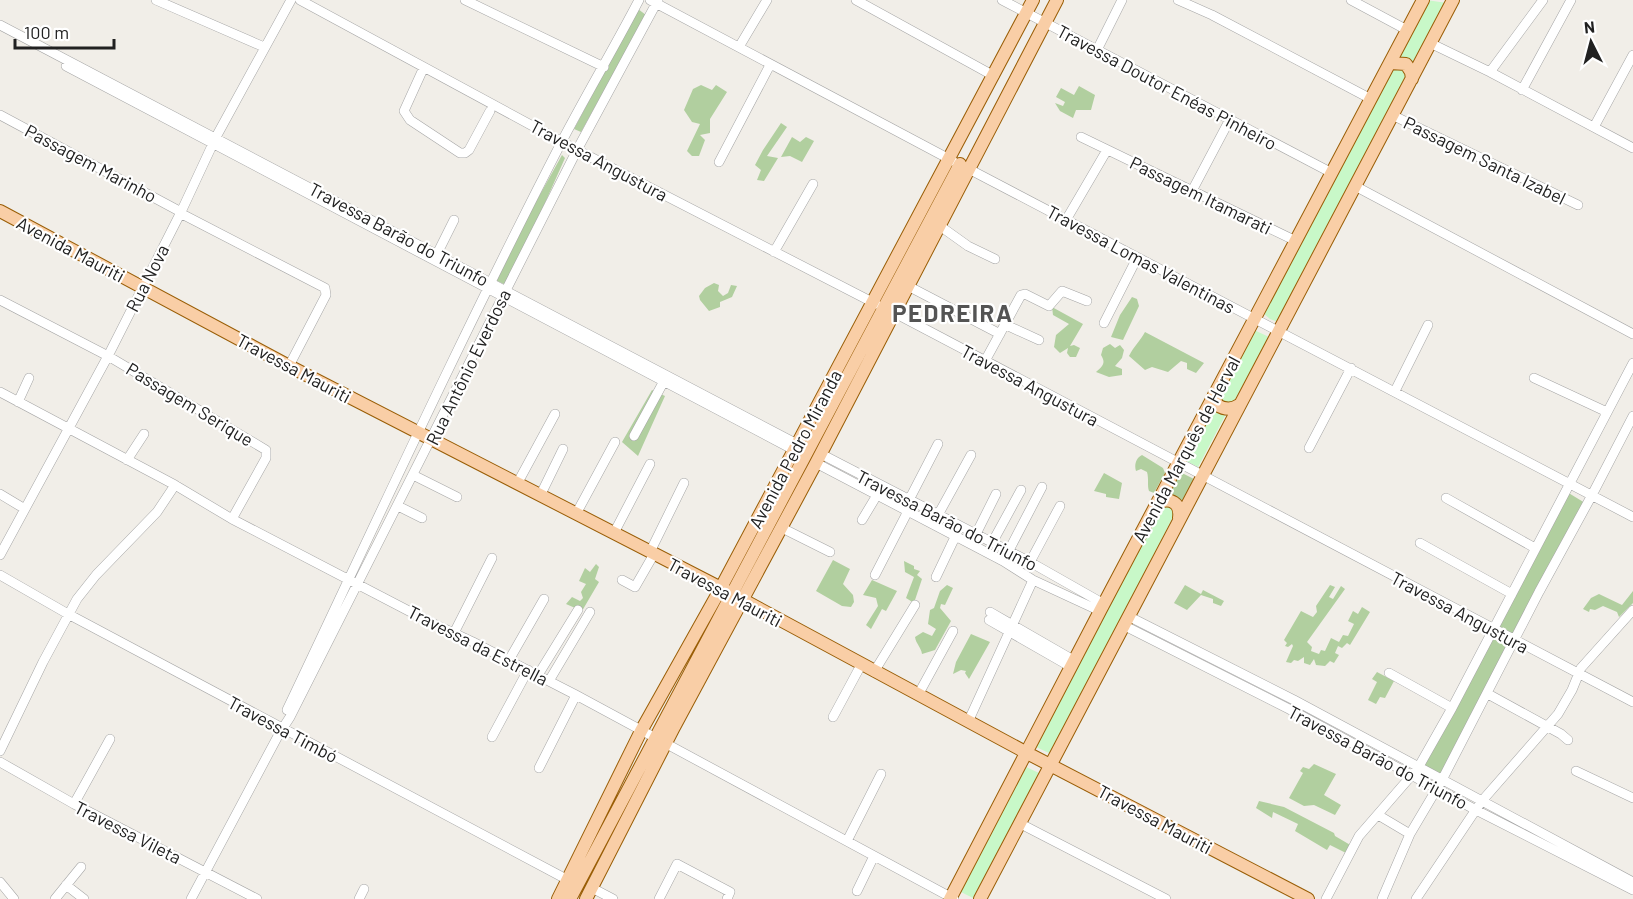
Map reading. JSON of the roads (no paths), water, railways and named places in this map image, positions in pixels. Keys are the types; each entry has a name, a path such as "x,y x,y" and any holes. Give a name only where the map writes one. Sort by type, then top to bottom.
{"main road":[{"name":"Avenida Pedro Miranda","path":"558,899 641,731 796,447 884,308 908,286 940,226 960,164 994,76 1034,0"},
{"name":"Avenida Pedro Miranda","path":"570,899 737,599 884,308 960,164 1057,0"},
{"name":"Avenida Marquês de Herval","path":"952,898 1102,607 1423,0"},
{"name":"Avenida Marquês de Herval","path":"980,899 1453,0"},
{"path":"1390,63 1406,64 1412,79"},
{"name":"Avenida Mauriti","path":"0,212 142,286"},
{"name":"Travessa Mauriti","path":"142,286 419,434 721,588 737,599 1289,895 1308,899"},
{"name":"Avenida Pedro Miranda","path":"737,599 782,528 819,459 884,308"},
{"path":"1214,395 1221,408 1230,409 1239,405"},
{"path":"1157,503 1168,500 1176,504 1179,508 1179,518"},
{"name":"Avenida Pedro Miranda","path":"589,894 660,740"}],"street":[{"path":"156,0 264,47"},
{"name":"Rua Nova","path":"0,555 108,356 181,212 214,140 291,0"},
{"name":"Travessa Angustura","path":"300,0 577,150 884,308 1633,702"},
{"path":"465,0 604,67"},
{"name":"Rua Antônio Everdosa","path":"191,899 281,730 353,581 409,454 562,141 639,0"},
{"path":"739,47 767,0"},
{"path":"856,0 994,76"},
{"name":"Travessa Doutor Enéas Pinheiro","path":"1002,0 1332,173"},
{"path":"1096,50 1122,0"},
{"path":"1178,0 1212,15 1371,99"},
{"path":"1351,0 1407,30"},
{"path":"1490,72 1543,0"},
{"path":"1522,90 1571,0"},
{"name":"Rua Antônio Everdosa","path":"353,581 398,506 422,460 504,293 655,1"},
{"name":"Travessa Lomas Valentinas","path":"655,1 770,65 1633,517"},
{"name":"Travessa Barão do Triunfo","path":"0,25 6,32 796,447"},
{"path":"1430,43 1490,72 1633,148"},
{"path":"1594,127 1631,66 1633,55"},
{"path":"719,162 770,65"},
{"path":"424,68 404,111 406,117 460,153 469,150 490,111"},
{"name":"Passagem Marinho","path":"0,115 325,288 326,295 289,366"},
{"name":"Passagem Santa Izabel","path":"1392,115 1578,205"},
{"path":"1193,189 1230,121"},
{"name":"Passagem Itamarati","path":"1081,136 1296,241"},
{"path":"1066,220 1107,150"},
{"path":"774,252 813,184"},
{"path":"1355,186 1633,334"},
{"name":"Travessa Barão do Triunfo","path":"361,218 437,254 490,286"},
{"path":"437,254 454,220"},
{"path":"940,226 968,246 995,259"},
{"path":"1104,323 1137,258"},
{"path":"908,286 1000,334"},
{"path":"985,361 1006,325 1018,298 1023,295 1047,306 1052,304 1062,291 1088,301"},
{"path":"0,300 108,356"},
{"path":"1006,325 1039,340"},
{"path":"1395,391 1428,325"},
{"name":"Passagem Serique","path":"108,356 266,450 266,458 232,519"},
{"path":"1326,899 1359,836 1416,771 1452,708 1633,363"},
{"path":"1309,448 1351,368"},
{"name":"Travessa Barão do Triunfo","path":"655,372 664,381 796,447"},
{"path":"18,402 29,378"},
{"path":"1534,378 1607,412"},
{"path":"634,436 664,381"},
{"name":"Travessa da Estrella","path":"0,392 175,485 232,519 576,695 952,898"},
{"path":"517,484 555,414"},
{"path":"1382,899 1410,834 1440,784 1633,416"},
{"path":"128,460 144,434"},
{"path":"576,514 615,442"},
{"path":"909,500 938,444"},
{"path":"540,496 563,449"},
{"path":"409,454 417,453 422,460"},
{"path":"938,515 970,455"},
{"name":"Travessa Barão do Triunfo","path":"819,459 877,495 956,535 1033,580 1102,607"},
{"name":"Travessa Barão do Triunfo","path":"819,459 909,500 1009,551 1102,607"},
{"path":"614,533 650,464"},
{"path":"413,475 457,496"},
{"path":"622,580 635,587 684,483"},
{"path":"0,751 68,614 96,575 157,512 175,485"},
{"path":"1003,561 1042,487"},
{"path":"992,543 1021,490"},
{"path":"0,494 25,509"},
{"path":"976,534 996,494"},
{"path":"862,520 877,495"},
{"path":"1446,498 1535,548"},
{"path":"398,506 422,518"},
{"path":"1030,562 1060,506"},
{"path":"875,575 908,511"},
{"path":"782,528 830,552"},
{"path":"936,577 956,535"},
{"path":"1420,543 1512,594"},
{"path":"454,633 492,558"},
{"name":"Travessa Timbó","path":"0,575 281,730 568,880"},
{"path":"968,722 1033,580"},
{"path":"509,660 544,598"},
{"path":"874,672 915,605"},
{"path":"538,675 578,610"},
{"path":"1416,899 1479,806 1564,705 1581,668 1633,610"},
{"path":"549,681 590,612"},
{"path":"989,616 1013,625 1073,664"},
{"name":"Travessa Barão do Triunfo","path":"1126,620 1416,771 1633,890"},
{"path":"918,695 953,631"},
{"path":"833,717 861,665"},
{"path":"492,737 528,670"},
{"path":"1389,674 1452,708"},
{"path":"1488,694 1568,740"},
{"path":"539,768 576,695"},
{"path":"74,804 110,740"},
{"name":"Travessa Vileta","path":"0,762 74,804 256,899"},
{"path":"1576,771 1633,798"},
{"path":"847,842 881,774"},
{"path":"1378,815 1410,834"},
{"path":"1019,823 1166,899"},
{"path":"857,891 874,856"},
{"path":"659,899 677,864 729,896"},
{"path":"56,899 81,867"},
{"name":"Travessa Barão do Triunfo","path":"1603,874 1633,882"},
{"path":"0,882 14,899"},
{"path":"66,885 84,899"},
{"path":"359,899 364,890"},
{"path":"589,894 613,899"}],"district":[{"name":"PEDREIRA","path":"953,312"}]}
